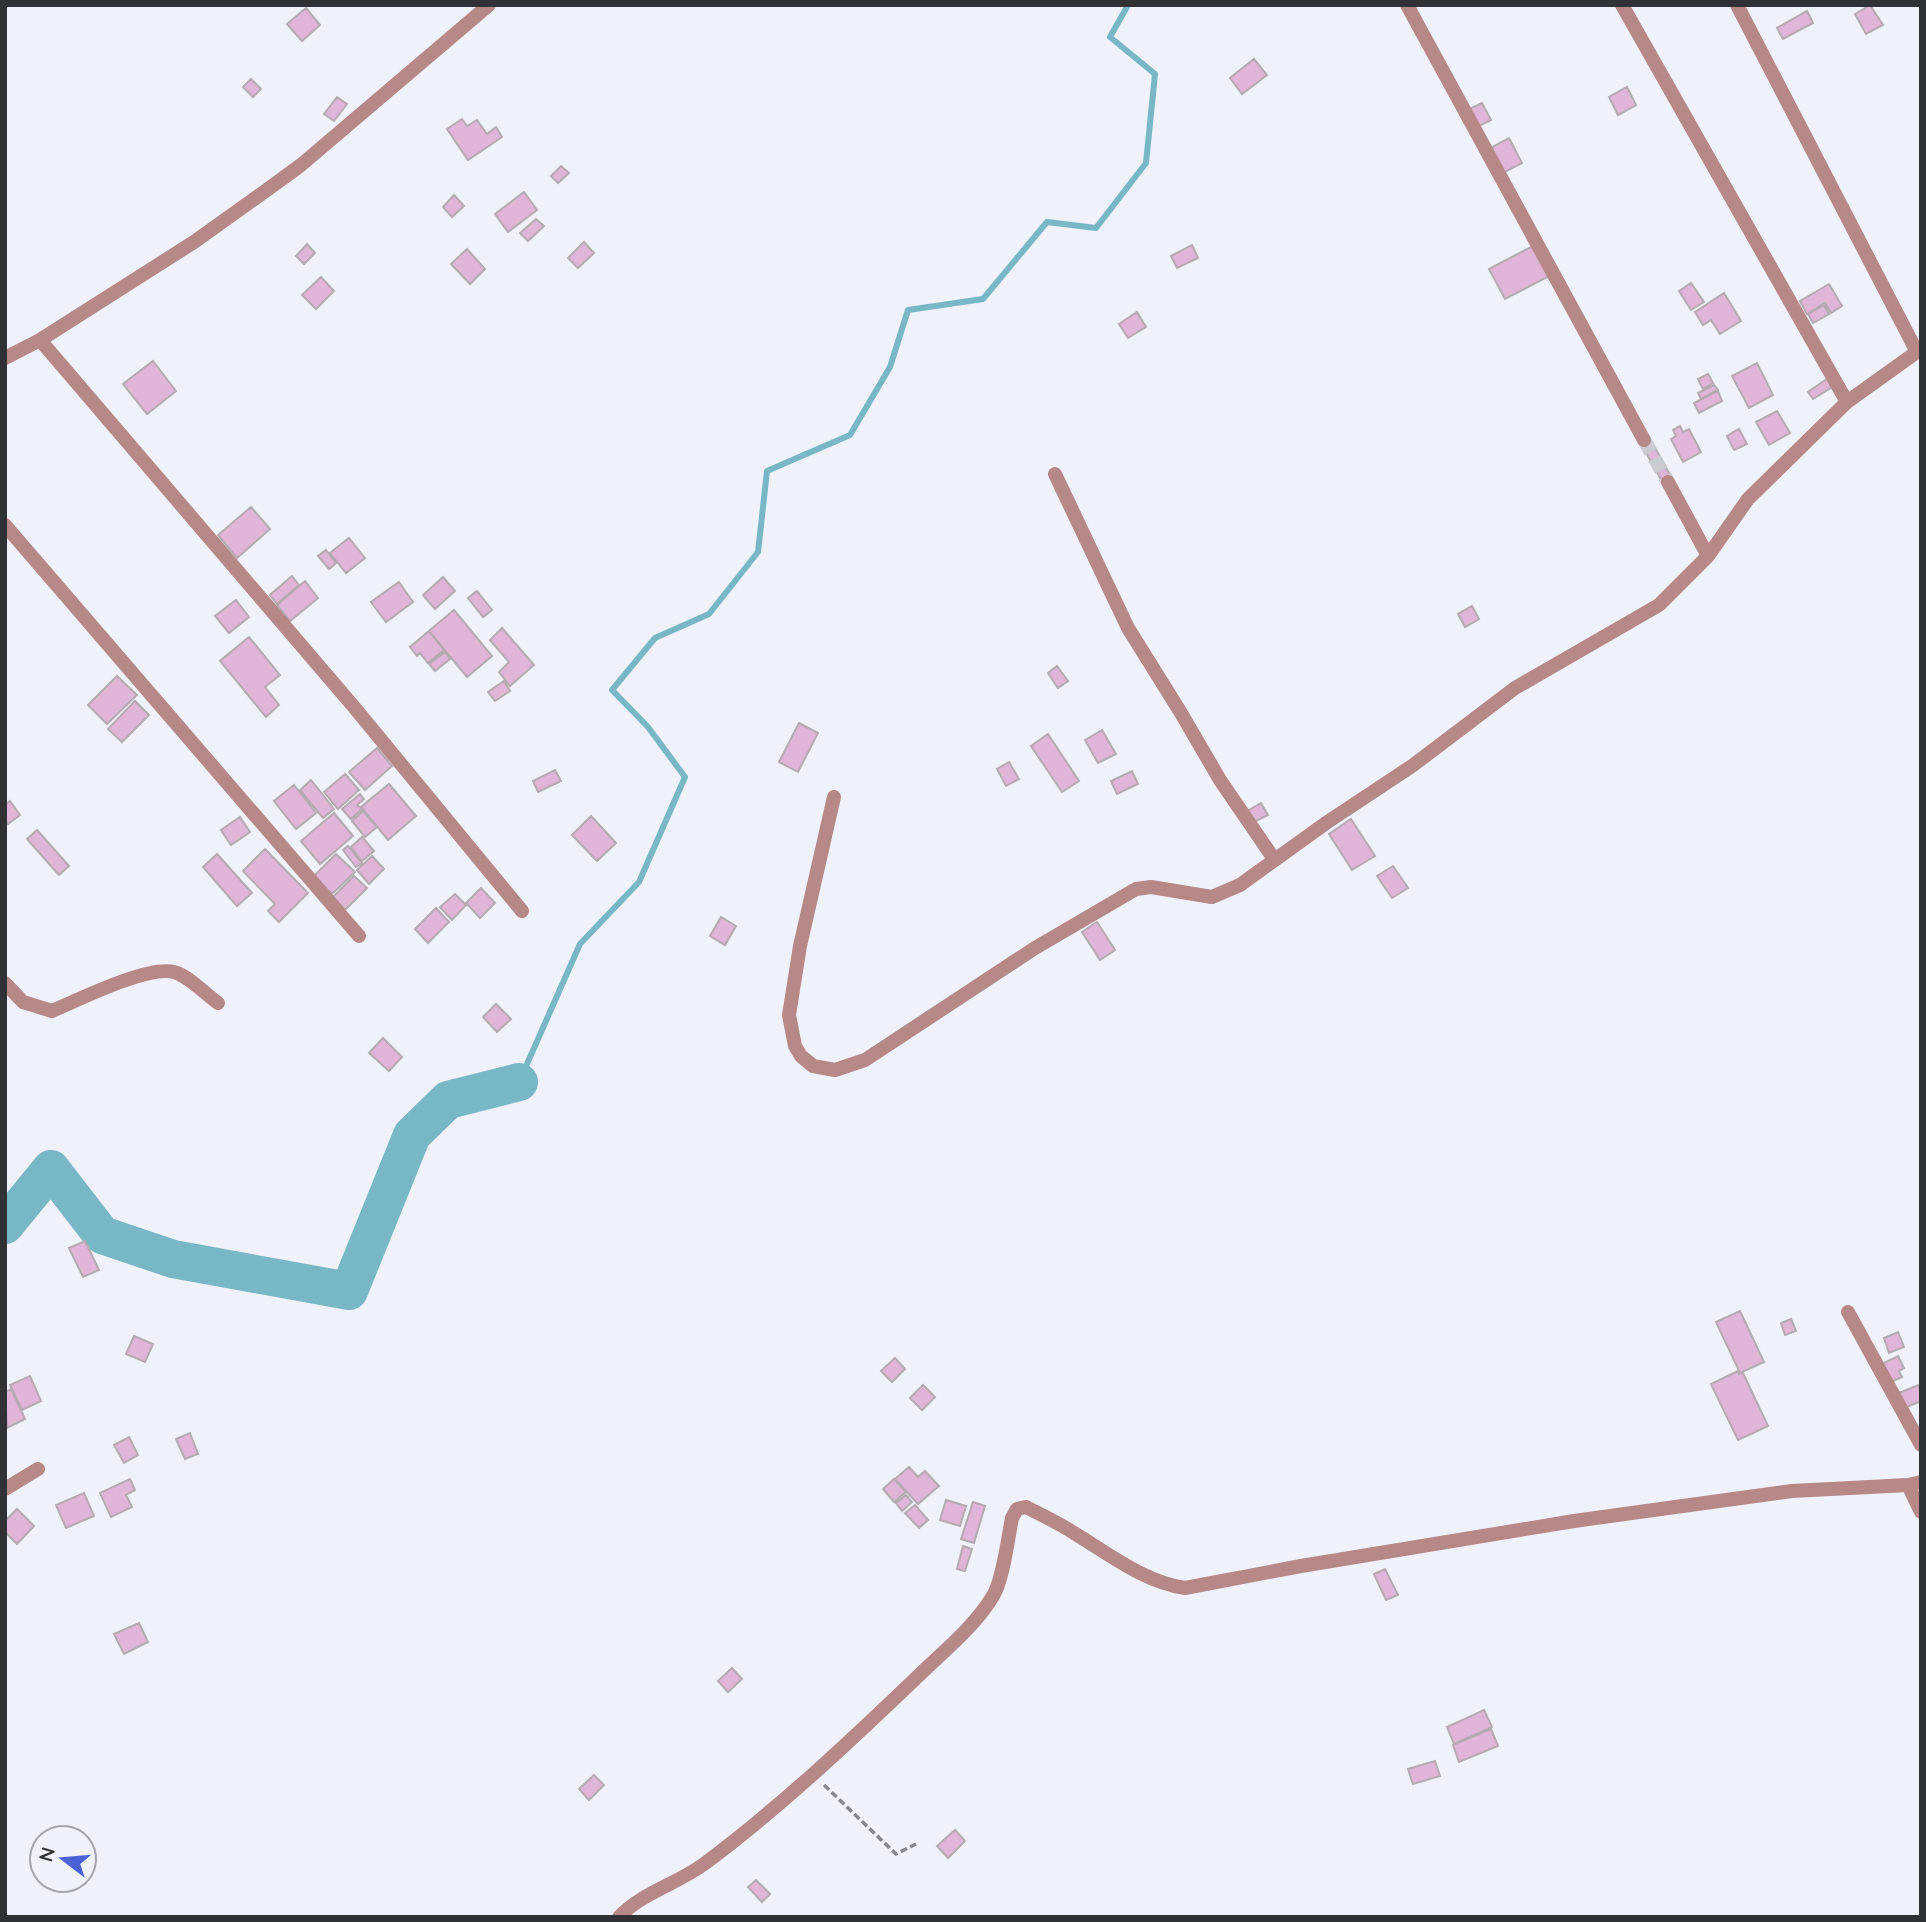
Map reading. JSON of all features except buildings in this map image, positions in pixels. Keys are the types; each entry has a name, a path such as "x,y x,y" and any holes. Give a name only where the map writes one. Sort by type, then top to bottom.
{"street":[{"path":"5,358 40,340 194,242 301,165 489,5"},
{"path":"1407,5 1644,440"},
{"path":"1622,5 1847,402"},
{"path":"834,797 800,946 789,1015 795,1046 801,1056 813,1066 835,1070 864,1060 1035,947 1136,889 1151,887 1212,897 1240,884 1412,766 1515,688 1659,605 1708,556 1748,499 1847,402 1919,350 1737,5"},
{"path":"40,340 354,707 522,911"},
{"path":"1055,474 1128,628 1220,780 1274,859"},
{"path":"1668,482 1708,556"},
{"path":"5,525 359,936"},
{"path":"5,984 23,1002 52,1012 101,989 163,970 177,972 218,1003"},
{"path":"1848,1312 1921,1445"},
{"path":"5,1489 38,1469"},
{"path":"619,1917 650,1893 695,1870 736,1841 813,1773 976,1620 995,1593 1012,1518 1017,1509 1026,1507 1128,1566 1170,1586 1185,1588 1574,1521 1792,1491 1914,1483 1921,1513"}],"path":[{"path":"813,1773 896,1854 916,1844"}],"waterway":[{"path":"519,1082 580,944 639,882 685,777 648,727 612,690 655,638 709,614 758,552 767,471 850,435 890,367 908,310 983,299 1047,222 1096,228 1146,163 1155,74 1110,37 1128,5"},
{"path":"5,1225 51,1169 102,1235 173,1259 349,1291 412,1135 448,1100 519,1082"}],"tunnel":[{"path":"1644,440 1668,482"}]}
